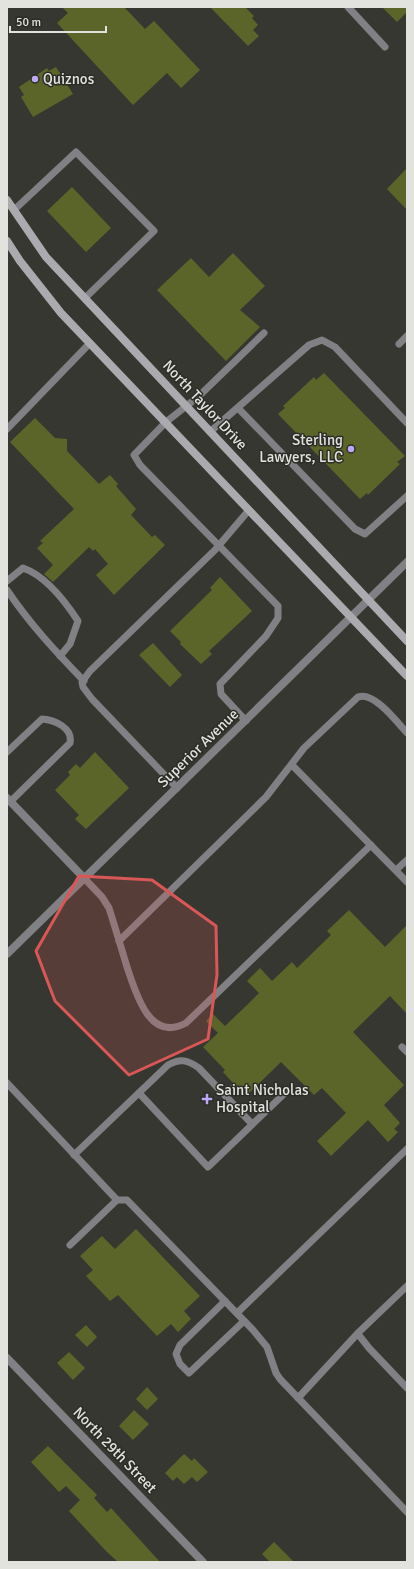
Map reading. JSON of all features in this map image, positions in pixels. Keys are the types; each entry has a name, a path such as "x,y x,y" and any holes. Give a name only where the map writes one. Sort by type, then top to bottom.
{"main road":[{"name":"North Taylor Drive","path":"7,200 46,257 407,641"},
{"path":"7,241 20,261 61,313 166,422 351,619 407,676"}],"street":[{"name":"Superior Avenue","path":"7,954 351,619 407,562"},
{"path":"9,800 84,878"},
{"name":"North 29th Street","path":"7,1358 203,1562"}],"lane":[{"path":"348,7 385,47"},
{"path":"14,210 76,152 154,231 85,298"},
{"path":"246,721 221,694 220,684 266,636 278,618 278,606 134,458 137,450 166,422 201,394 264,333"},
{"path":"399,344 407,336"},
{"path":"211,432 309,345 322,340 335,347 407,423"},
{"path":"7,429 90,343"},
{"path":"238,408 355,529 365,534 407,496"},
{"path":"177,788 92,699 83,687 84,680 90,672 220,545 249,510"},
{"path":"7,581 23,568 34,572 70,608 78,621 70,644 60,656"},
{"path":"7,590 17,605 60,656 84,680"},
{"path":"118,941 266,797 304,748 354,699 361,696 368,696 407,733"},
{"path":"7,752 42,719 54,721 69,733 71,738 70,743 9,800"},
{"path":"292,765 407,882"},
{"path":"84,878 102,897 109,908 118,941 136,991 146,1013 159,1025 165,1028 178,1028 186,1023 371,844"},
{"path":"396,870 407,860"},
{"path":"74,1155 175,1061 183,1060 190,1062 199,1068 252,1124"},
{"path":"7,1083 117,1200"},
{"path":"139,1094 208,1167 287,1091"},
{"path":"237,1313 407,1149"},
{"path":"70,1245 117,1200 127,1200 237,1313 267,1347 276,1373 280,1379 407,1512"},
{"path":"298,1398 358,1334 407,1286"},
{"path":"225,1302 180,1345 176,1354 180,1364 189,1373 244,1321"},
{"path":"358,1334 369,1348 407,1388"}],"highlighted area":[{"path":"79,876 152,880 216,926 217,975 208,1039 129,1075 55,1001 36,951"}],"building":[{"path":"62,7 124,7 145,29 154,21 200,70 181,88 167,73 133,105 57,23 68,13"},
{"path":"210,7 245,7 254,16 252,18 258,25 253,30 259,36 248,46"},
{"path":"382,7 407,7 407,12 397,22"},
{"path":"56,67 73,94 33,117 21,97 24,95 19,87 47,68 49,71"},
{"path":"407,168 407,210 387,189"},
{"path":"72,187 111,228 86,252 47,211"},
{"path":"233,253 265,286 240,310 260,327 226,361 157,290 191,258 209,277"},
{"path":"324,373 405,456 397,462 400,464 368,495 367,493 360,499 278,414 285,408 283,406 314,377 316,380"},
{"path":"35,418 55,438 67,439 67,451 99,484 110,475 118,484 116,486 136,509 131,515 152,537 155,535 165,545 114,595 96,575 108,564 95,549 93,551 89,547 53,582 44,574 53,565 37,548 43,543 40,541 74,509 10,442"},
{"path":"220,577 252,611 209,651 212,654 201,664 180,644 181,642 170,631 212,590 210,588"},
{"path":"153,643 182,675 170,687 139,655"},
{"path":"95,752 129,788 86,829 75,819 79,815 55,790 70,775 68,772 76,764 80,768"},
{"path":"349,910 385,947 407,925 407,1014 390,996 353,1032 404,1085 384,1105 400,1123 394,1129 398,1132 388,1142 368,1120 331,1156 317,1141 346,1113 322,1088 314,1095 281,1062 249,1093 244,1088 238,1094 230,1086 233,1083 223,1072 225,1070 203,1047 218,1033 206,1021 213,1014 225,1026 259,993 247,981 260,968 272,981 292,962 297,968 331,935 327,931"},
{"path":"136,1229 200,1296 184,1311 191,1319 178,1332 171,1324 157,1336 118,1295 110,1301 86,1276 93,1270 80,1256 102,1236 115,1249"},
{"path":"86,1325 97,1337 87,1347 75,1335"},
{"path":"69,1352 85,1368 73,1380 57,1363"},
{"path":"147,1387 158,1399 147,1410 136,1399"},
{"path":"134,1410 149,1424 133,1440 119,1426"},
{"path":"48,1446 97,1495 94,1498 107,1512 111,1508 160,1562 118,1562 106,1551 69,1511 80,1500 66,1486 59,1492 31,1462"},
{"path":"184,1454 192,1461 194,1458 208,1472 197,1482 192,1477 184,1484 177,1477 173,1481 165,1473"},
{"path":"274,1542 294,1562 270,1562 262,1554"}],"place":[{"name":"Quiznos","path":"35,79"},
{"name":"Sterling Lawyers, LLC","path":"351,449"},
{"name":"Saint Nicholas Hospital","path":"207,1099"}]}
